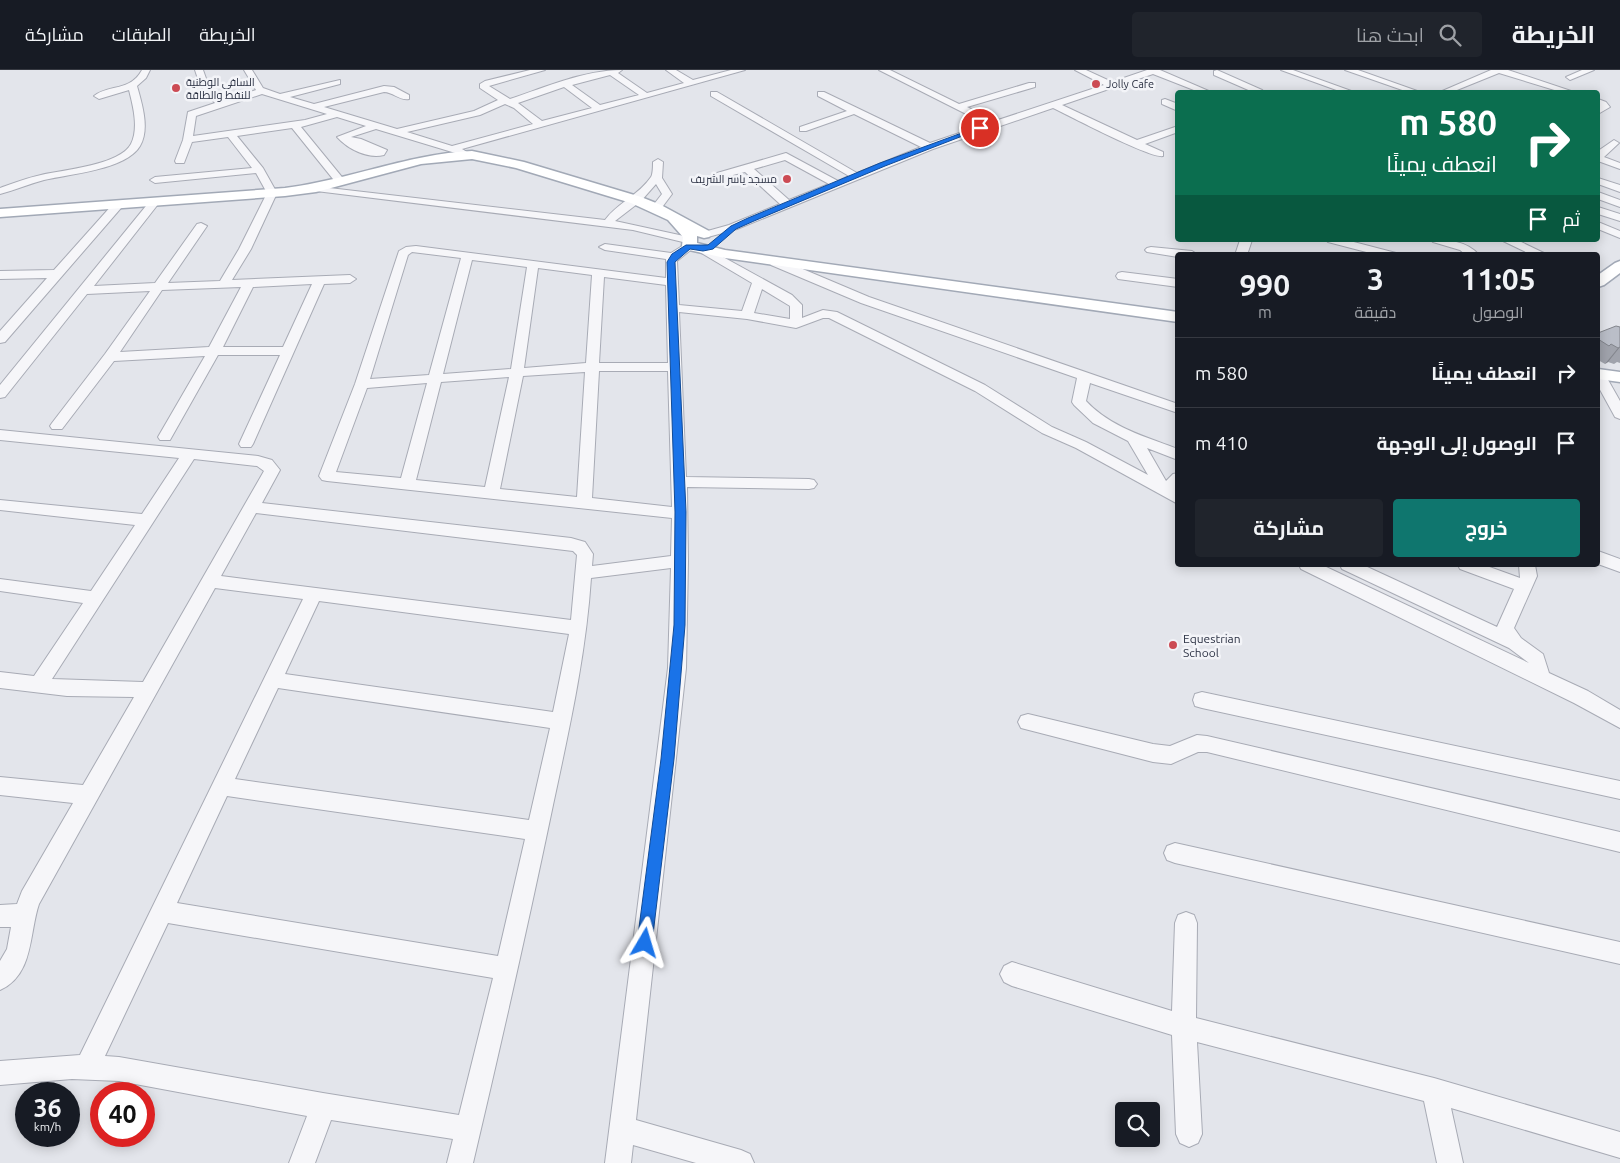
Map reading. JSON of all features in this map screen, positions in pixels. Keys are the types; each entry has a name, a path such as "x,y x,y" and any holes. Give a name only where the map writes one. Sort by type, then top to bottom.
{"main road":[{"path":"0,213 117,206 316,188 412,162 444,151 519,165 636,200 671,216 699,243 741,257 1175,316"},
{"path":"1600,374 1620,377"}],"street":[{"path":"99,96 132,85 140,80 146,70"},
{"path":"199,70 204,85 222,105"},
{"path":"248,70 255,83 263,91 396,132 444,151 742,70"},
{"path":"670,70 691,83"},
{"path":"886,70 993,124"},
{"path":"1079,70 1112,85"},
{"path":"618,1163 674,695 679,625 680,482 670,282 671,262 699,243 787,204 929,147 1155,70 1201,90"},
{"path":"1285,70 1343,90"},
{"path":"1349,70 1409,90"},
{"path":"1450,90 1499,70 1553,90"},
{"path":"1570,77 1590,70"},
{"path":"536,71 488,83 484,86 539,124"},
{"path":"396,132 477,113 508,101 615,71 646,96"},
{"path":"1217,73 1254,90"},
{"path":"1372,77 1381,74"},
{"path":"279,97 337,82"},
{"path":"565,84 598,108"},
{"path":"0,191 38,179 96,166 127,154 135,145 139,118 132,85"},
{"path":"958,107 1032,85"},
{"path":"314,107 387,88 406,97"},
{"path":"180,161 188,140 190,115 263,91"},
{"path":"714,94 856,176"},
{"path":"821,94 929,147"},
{"path":"188,140 315,121 336,114 347,98"},
{"path":"1165,102 1175,107"},
{"path":"1052,104 1159,154"},
{"path":"803,129 855,112"},
{"path":"294,124 341,182"},
{"path":"346,140 342,136 376,126"},
{"path":"1136,144 1175,130"},
{"path":"224,284 245,250 272,193 259,170 231,134"},
{"path":"1600,155 1614,143"},
{"path":"721,176 786,156 836,184"},
{"path":"1600,158 1620,166"},
{"path":"656,208 667,194 657,178 658,162"},
{"path":"746,168 787,204"},
{"path":"155,180 259,170"},
{"path":"608,224 616,213 636,200 648,185 657,178"},
{"path":"1600,182 1620,189"},
{"path":"316,188 650,230 699,243 758,283 788,298 796,305 796,324"},
{"path":"1600,196 1620,204"},
{"path":"0,394 154,203"},
{"path":"0,339 117,206"},
{"path":"1600,211 1620,218"},
{"path":"57,426 110,357 201,226"},
{"path":"1600,226 1620,235"},
{"path":"1336,242 1355,251"},
{"path":"1444,242 1464,248 1469,252"},
{"path":"1512,242 1535,252"},
{"path":"1532,242 1552,252"},
{"path":"605,247 699,243"},
{"path":"670,282 410,248 403,253 362,384 327,476 680,512"},
{"path":"1151,250 1175,253"},
{"path":"407,484 467,256"},
{"path":"775,262 865,300 1175,408"},
{"path":"492,493 517,372 533,264"},
{"path":"584,502 598,272"},
{"path":"2,277 59,274"},
{"path":"1122,276 1175,283"},
{"path":"84,290 350,279"},
{"path":"246,444 320,280"},
{"path":"165,437 214,351 249,283"},
{"path":"747,315 758,283"},
{"path":"672,308 747,315 796,324 802,324 822,313 830,314 846,320 980,388 1047,430 1080,445 1171,495"},
{"path":"110,357 214,351 288,351"},
{"path":"362,384 593,367 674,367"},
{"path":"1084,377 1079,402 1086,412 1133,437 1175,454"},
{"path":"1600,378 1620,414"},
{"path":"0,435 258,461 270,466 272,473 147,690 30,899 23,915 21,948 12,965 0,978"},
{"path":"1133,437 1171,495"},
{"path":"38,685 189,455"},
{"path":"680,482 809,484"},
{"path":"0,505 146,520"},
{"path":"252,507 575,544 582,548 586,554 579,628 561,721 506,969 460,1163"},
{"path":"1600,558 1620,566"},
{"path":"585,573 680,561"},
{"path":"1310,567 1541,677 1581,697 1620,720"},
{"path":"1352,567 1515,643 1537,659 1541,677"},
{"path":"1472,567 1524,586"},
{"path":"1515,643 1505,629 1529,576 1527,567"},
{"path":"210,581 579,628"},
{"path":"0,585 95,598"},
{"path":"87,1067 314,594"},
{"path":"0,680 82,689 147,690"},
{"path":"272,680 561,721"},
{"path":"1202,700 1620,790"},
{"path":"1028,722 1154,753 1171,755 1197,743 1207,744 1620,842"},
{"path":"0,786 88,795"},
{"path":"221,786 537,831"},
{"path":"1175,853 1620,953"},
{"path":"161,911 506,969"},
{"path":"0,916 23,915"},
{"path":"1186,923 1184,1027 1189,1134"},
{"path":"1012,974 1184,1027 1434,1091 1620,1145"},
{"path":"0,1072 87,1067 119,1069 323,1106 468,1129"},
{"path":"1434,1091 1450,1163"},
{"path":"302,1163 323,1106"},
{"path":"623,1129 741,1163"}],"building":[{"path":"1616,326 1620,327 1620,347 1618,348 1611,344 1609,346 1600,340 1600,332"}],"place":[{"name":"Jolly Cafe","path":"1096,84"},
{"name":"السافي الوطنية للنفط والطاقة","path":"176,88"},
{"name":"مسجد ياسر الشريف","path":"787,179"},
{"name":"Equestrian School","path":"1173,645"}],"route":[{"path":"645,943 677,668 679,625 680,512 670,282 672,258 689,246 703,249 714,246 717,240 733,228 751,220 883,164 980,128"}]}
